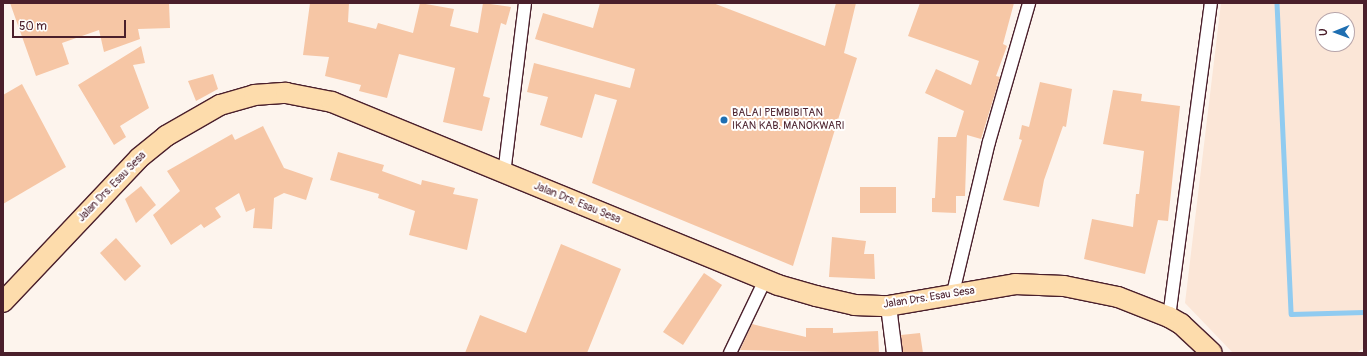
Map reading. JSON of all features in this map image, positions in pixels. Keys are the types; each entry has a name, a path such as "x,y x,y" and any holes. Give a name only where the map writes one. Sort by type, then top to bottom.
{"highway":[{"name":"Jalan Drs. Esau Sesa","path":"3,302 139,158 194,120 220,105 254,95 286,93 325,100 765,280 833,301 888,306 952,297 1015,284 1064,286 1118,297 1169,317 1181,324 1212,353"}],"street":[{"path":"504,174 525,3"},
{"path":"952,297 989,142 1029,3"},
{"path":"1169,317 1211,3"},
{"path":"730,353 765,280"},
{"path":"888,306 894,353"}],"shaded area":[{"path":"1221,3 1364,3 1364,348 1356,353 1233,353 1185,303"}],"building":[{"path":"10,3 169,3 170,28 138,29 140,39 104,52 99,30 62,43 69,64 36,76"},
{"path":"310,3 349,3 348,22 376,29 378,23 413,33 420,3 454,9 450,26 478,33 483,3 511,7 506,25 501,23 483,96 490,98 482,131 443,122 455,68 399,54 387,98 359,91 361,85 325,76 329,57 303,55"},
{"name":"BALAI PEMBIBITAN IKAN KAB. MANOKWARI","path":"600,3 713,3 825,46 836,3 856,3 844,53 857,58 793,266 592,183 617,100 595,94 582,138 540,125 548,97 527,92 534,63 630,88 635,69 535,39 543,13 593,28"},
{"path":"920,3 1014,3 1003,44 1007,46 996,76 1000,77 981,139 967,135 965,196 956,196 956,213 932,212 932,198 935,198 938,137 956,137 964,111 925,93 936,69 971,85 979,61 908,36"},
{"path":"141,46 145,63 133,65 149,108 120,126 126,137 114,145 78,85"},
{"path":"213,74 218,89 196,101 188,81"},
{"path":"1040,82 1072,89 1066,127 1063,126 1044,180 1039,207 1003,200 1022,140 1019,139 1022,125 1029,127"},
{"path":"22,84 66,167 3,204 3,95"},
{"path":"1113,90 1142,94 1141,101 1180,106 1168,221 1158,220 1145,274 1084,259 1092,219 1133,227 1136,194 1139,194 1144,151 1103,144"},
{"path":"263,126 284,168 313,178 306,200 284,193 274,198 272,229 253,228 255,208 246,212 239,193 215,208 221,217 204,228 201,224 171,245 153,215 180,191 167,171 232,134 235,140"},
{"path":"338,152 384,165 382,171 421,185 422,180 455,188 453,194 478,199 467,250 409,235 415,211 378,198 379,194 330,180"},
{"path":"141,186 156,205 136,223 125,199"},
{"path":"860,187 896,187 896,213 860,213"},
{"path":"832,237 866,241 864,254 874,254 875,279 829,277"},
{"path":"116,238 141,266 125,281 100,253"},
{"path":"561,244 621,269 587,353 465,353 480,315 526,333"},
{"path":"704,273 722,285 683,345 663,332"},
{"path":"752,324 806,337 806,328 833,328 833,333 878,331 879,353 740,350"},
{"path":"920,333 923,353 903,353 901,335"}],"waterway":[{"path":"1277,3 1291,314 1364,312"}],"place":[{"name":"BALAI PEMBIBITAN IKAN KAB. MANOKWARI","path":"724,120"}]}
